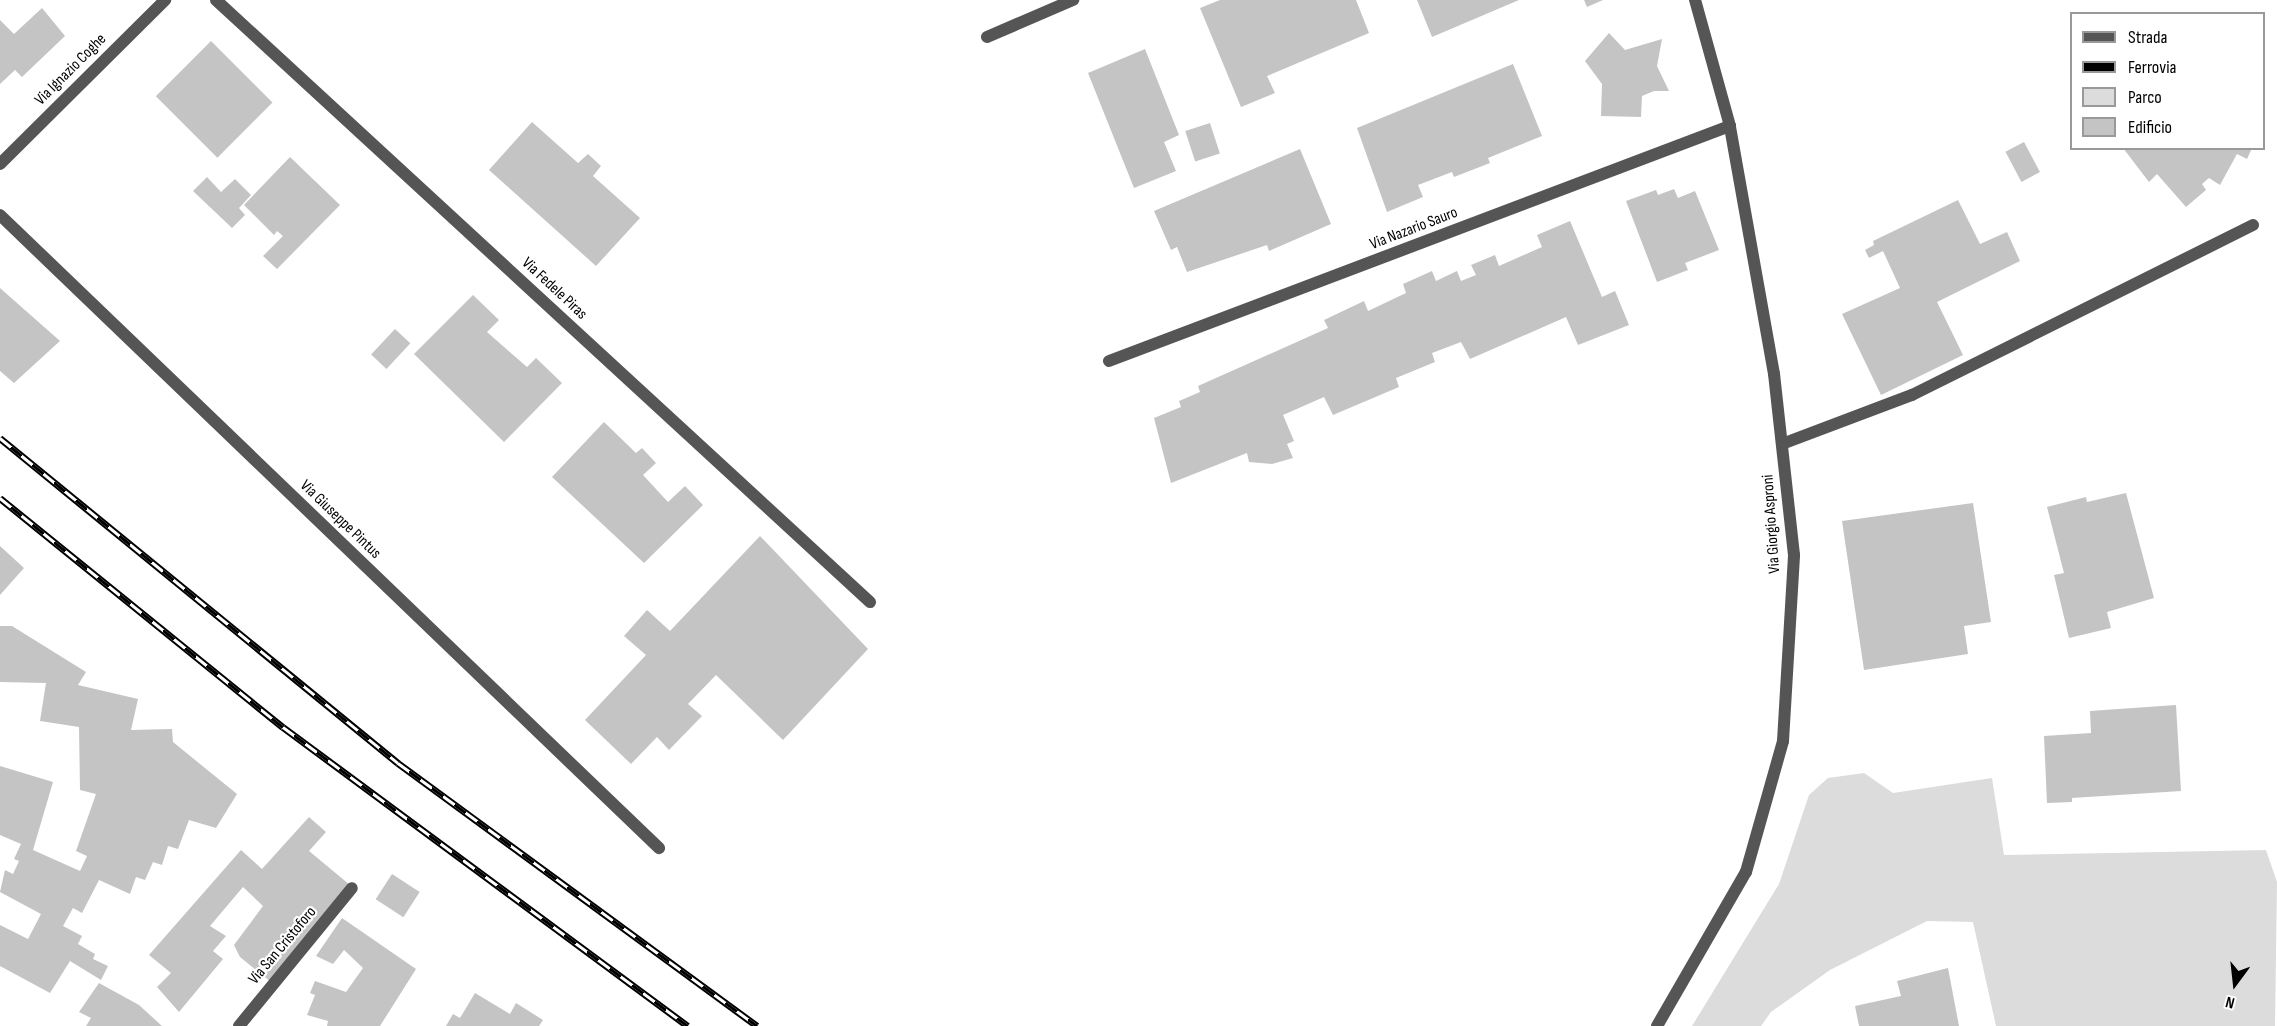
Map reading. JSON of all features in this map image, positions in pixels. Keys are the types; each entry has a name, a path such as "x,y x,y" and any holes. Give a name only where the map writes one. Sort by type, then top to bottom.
{"street":[{"name":"Via Ignazio Coghe","path":"0,164 165,0"},
{"name":"Via Fedele Piras","path":"216,0 870,602"},
{"path":"987,37 1073,0"},
{"name":"Via Giorgio Asproni","path":"1657,1026 1746,872 1783,741 1794,555 1774,374 1730,126 1695,0"},
{"name":"Via Nazario Sauro","path":"1109,362 1730,126"},
{"name":"Via Giuseppe Pintus","path":"0,215 659,848"},
{"path":"1782,444 1912,395 2253,225"},
{"name":"Via San Cristoforo","path":"239,1026 352,888"}],"green space":[{"path":"1864,773 1893,793 1992,778 2004,855 2266,850 2277,882 2275,1026 1996,1026 1973,922 1927,921 1830,970 1771,1012 1761,1026 1692,1026 1779,884 1809,795 1828,778"}],"building":[{"path":"1220,0 1356,0 1369,33 1267,76 1275,93 1241,107 1200,8"},
{"path":"1417,0 1519,0 1432,37"},
{"path":"1584,0 1603,0 1587,7"},
{"path":"42,8 65,36 22,77 15,70 0,84 0,20 14,34"},
{"path":"1609,33 1625,50 1662,39 1657,66 1669,91 1654,91 1642,96 1641,117 1601,116 1602,84 1585,61"},
{"path":"211,41 273,103 217,158 156,96"},
{"path":"1145,49 1179,135 1164,142 1176,171 1134,188 1088,73"},
{"path":"1513,64 1542,136 1488,158 1490,163 1454,177 1452,172 1418,185 1423,197 1387,212 1357,128"},
{"path":"532,122 578,163 588,154 601,166 593,176 640,218 596,266 489,170"},
{"path":"1210,123 1220,153 1195,161 1185,131"},
{"path":"2024,142 2040,172 2021,182 2005,152"},
{"path":"1300,149 1331,224 1269,251 1267,245 1187,272 1177,247 1171,250 1154,211"},
{"path":"2125,150 2251,150 2247,159 2237,154 2220,185 2209,178 2202,184 2206,190 2186,207 2157,174 2149,182"},
{"path":"290,157 340,205 277,269 263,256 283,236 277,231 274,235 244,205"},
{"path":"207,177 221,192 235,179 251,195 239,208 245,215 232,228 193,191"},
{"path":"1674,189 1678,198 1695,191 1719,250 1685,263 1688,270 1657,282 1626,201 1656,190 1658,195"},
{"path":"1958,200 1980,244 2007,232 2020,261 1937,302 1963,355 1881,395 1842,314 1900,288 1883,251 1869,258 1865,250 1874,245 1873,241"},
{"path":"1570,221 1602,297 1615,291 1629,325 1578,345 1566,317 1470,359 1461,342 1432,353 1435,362 1396,378 1399,387 1333,415 1324,397 1283,415 1294,441 1287,444 1293,458 1272,464 1249,462 1247,453 1171,483 1154,418 1181,407 1179,401 1200,392 1198,386 1328,328 1324,320 1364,301 1368,311 1406,293 1403,284 1432,271 1436,281 1457,271 1461,281 1476,275 1471,265 1495,255 1499,266 1542,247 1537,235"},
{"path":"0,288 60,341 14,383 0,371"},
{"path":"473,295 499,320 487,332 527,367 536,358 562,383 504,442 414,354"},
{"path":"395,329 410,343 386,369 371,355"},
{"path":"604,422 636,453 642,448 656,463 643,475 668,502 685,486 703,505 644,563 552,477"},
{"path":"2126,493 2154,598 2107,612 2111,628 2069,638 2054,575 2064,573 2047,507 2086,497 2087,502"},
{"path":"1973,503 1991,622 1964,626 1968,654 1864,670 1842,521"},
{"path":"760,536 868,649 783,740 716,675 688,704 702,716 669,750 657,737 631,764 585,720 646,655 624,636 647,610 670,631"},
{"path":"0,546 24,568 0,595"},
{"path":"0,626 12,626 86,672 78,685 138,699 131,730 172,729 173,742 237,794 216,828 189,820 178,849 168,846 162,865 153,862 145,880 136,877 130,894 99,880 82,913 73,908 63,926 82,936 78,944 95,954 93,959 108,966 101,980 70,961 50,993 0,966 0,925 28,939 41,914 0,892 5,870 13,874 19,861 14,859 21,844 0,835 0,766 53,782 33,850 80,871 87,856 76,851 96,794 80,790 79,727 40,721 46,683 0,682"},
{"path":"2176,705 2181,791 2072,798 2072,802 2047,803 2044,736 2091,733 2090,711"},
{"path":"309,817 326,832 309,851 350,885 271,982 240,957 234,945 263,906 243,887 210,926 226,936 213,951 223,959 179,1012 157,987 171,973 149,955 241,850 262,869"},
{"path":"392,874 420,892 403,917 376,899"},
{"path":"342,918 416,969 380,1026 327,1026 328,1021 307,1015 315,995 310,993 315,981 346,992 363,968 344,950 333,964 316,956"},
{"path":"1948,968 1959,1026 1859,1026 1855,1006 1901,996 1897,981"},
{"path":"99,983 139,1005 162,1026 86,1026 91,1018 79,1012"},
{"path":"475,993 510,1014 516,1003 543,1020 539,1026 446,1026 453,1014 460,1018"}],"railway":[{"path":"0,438 398,763 757,1026"},
{"path":"0,498 283,727 688,1026"}]}
